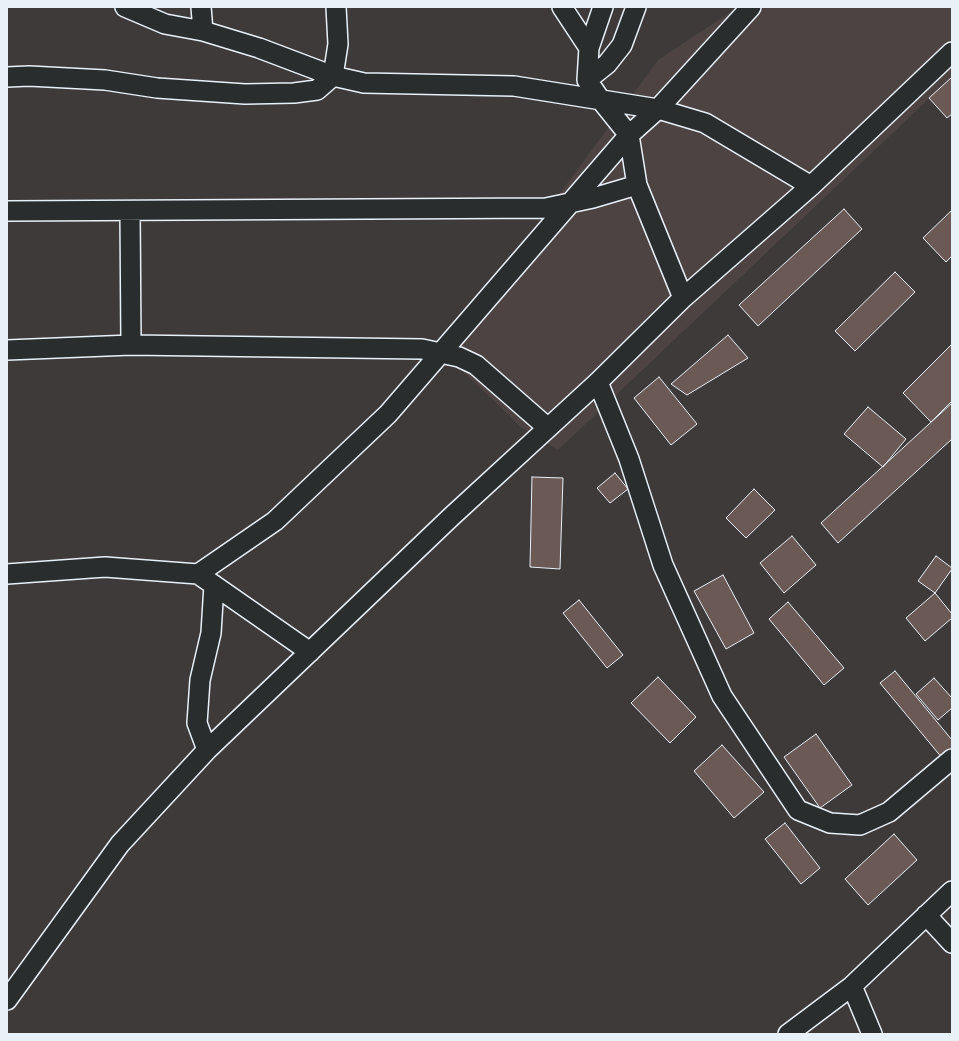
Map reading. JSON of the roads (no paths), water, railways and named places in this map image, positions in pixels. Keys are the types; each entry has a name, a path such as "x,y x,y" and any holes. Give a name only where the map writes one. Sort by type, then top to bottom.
{"street":[{"path":"125,7 165,24 203,32 259,48 333,76 364,83 514,86 658,109 705,123 811,186"},
{"path":"201,7 203,32"},
{"path":"7,78 29,76 105,80 157,88 245,94 294,93 317,90 333,76 338,44 336,7"},
{"path":"562,7 589,48"},
{"path":"603,7 589,48 587,80 629,135 637,185 682,298"},
{"path":"587,80 607,64 622,45 636,7"},
{"path":"198,574 275,522 388,414 629,135 658,109 751,7"},
{"path":"7,1000 120,844 207,750 451,517 598,382 682,298 811,186 952,52"},
{"path":"7,211 546,208 593,198 637,185"},
{"path":"130,211 131,345"},
{"path":"7,350 131,345 422,349 459,357 476,365 548,428"},
{"path":"598,382 630,459 663,565 722,696 798,810 830,823 860,825 889,812 952,759"},
{"path":"7,574 105,566 198,574 310,652"},
{"path":"207,750 197,722 200,680 211,634 214,585"},
{"path":"788,1034 852,986 952,891"},
{"path":"926,915 952,943"},
{"path":"852,986 872,1034"}]}
